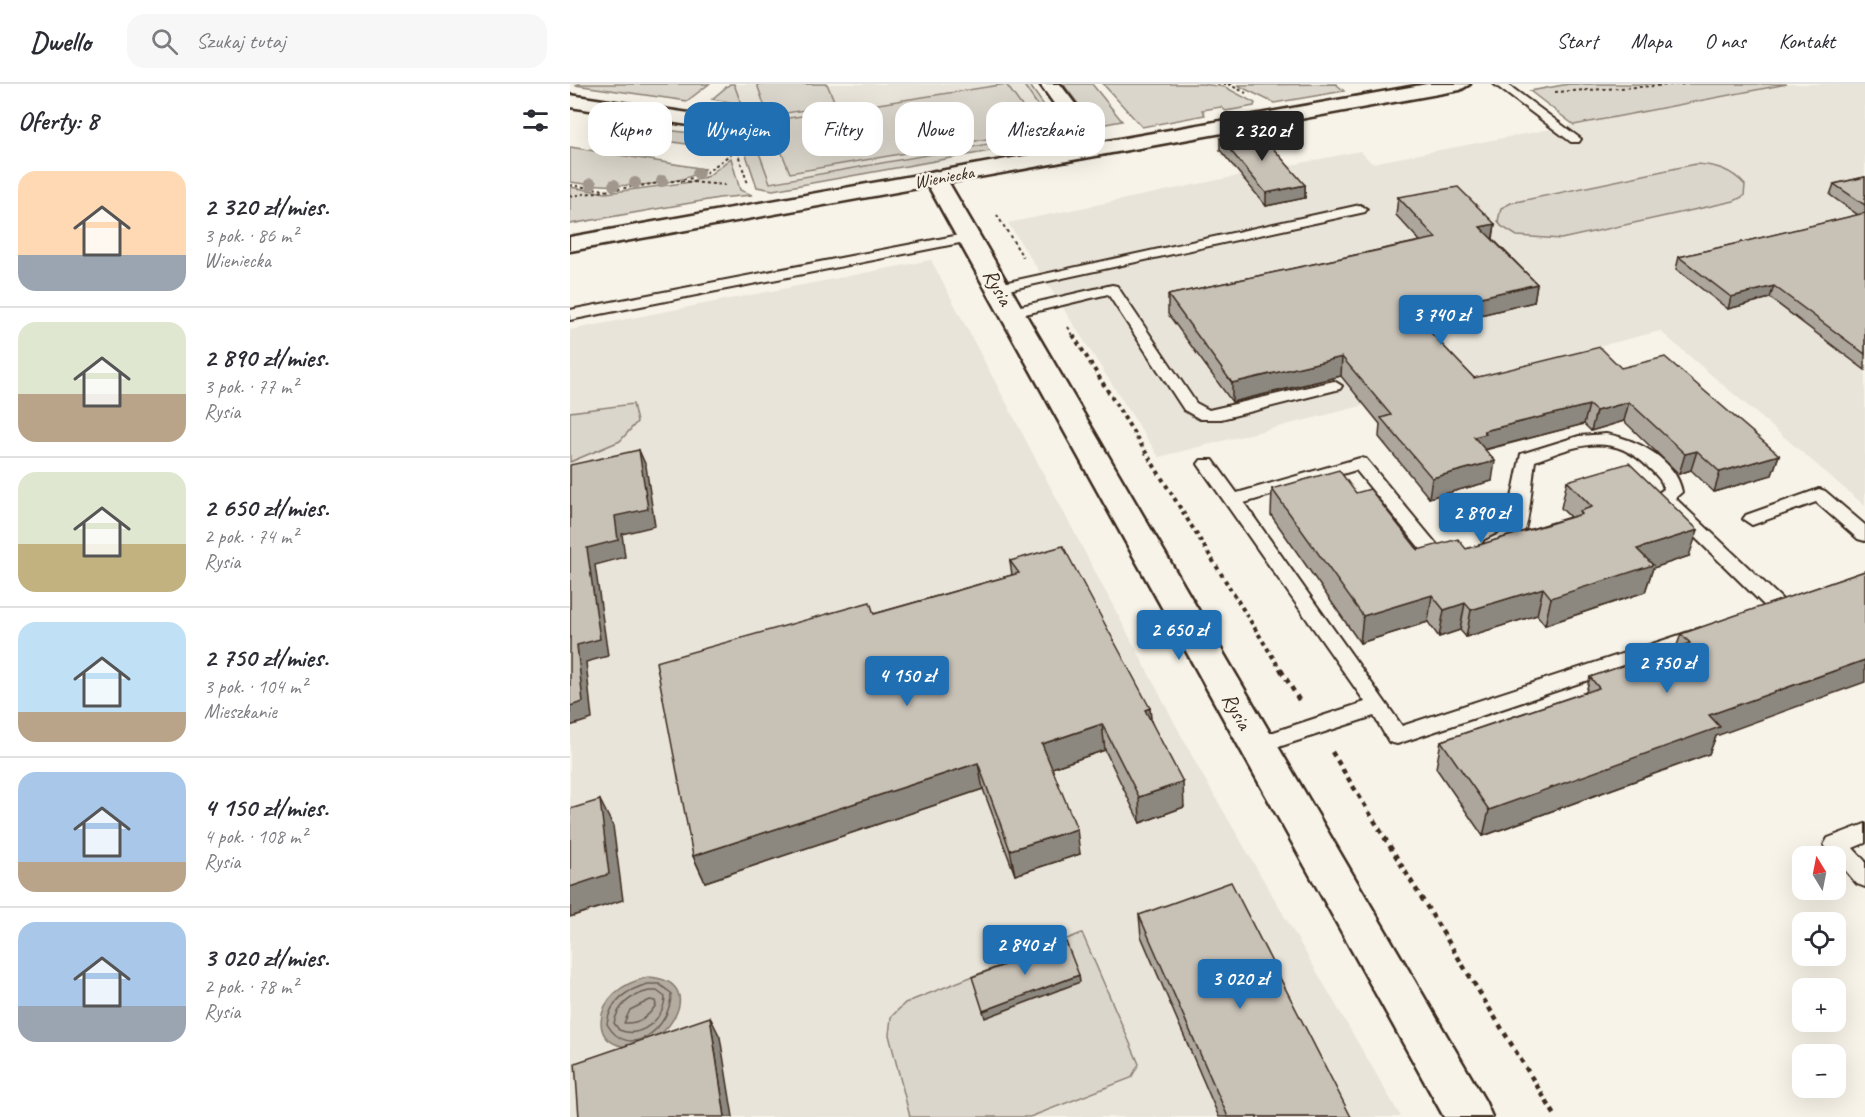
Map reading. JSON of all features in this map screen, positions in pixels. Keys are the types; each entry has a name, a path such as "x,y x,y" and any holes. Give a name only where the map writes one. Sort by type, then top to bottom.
{"street":[{"path":"1050,84 1063,102"},
{"name":"Wieniecka","path":"1105,148 1460,84"},
{"path":"570,101 684,118"},
{"name":"Wieniecka","path":"570,244 1059,156"},
{"name":"Rysia","path":"935,178 1468,1117"}],"lane":[{"path":"1500,84 1575,139"},
{"path":"1006,300 1037,279 1360,209"},
{"path":"570,315 970,237"},
{"path":"1006,300 1053,303 1112,289 1190,406 1206,415 1221,414 1334,386"},
{"path":"1232,500 1360,463 1439,559 1503,542 1514,534 1527,458 1570,441 1613,440 1633,446 1671,480 1673,492 1664,496 1780,609"},
{"path":"1207,464 1379,706 1397,736 1724,627"},
{"path":"1752,519 1819,495 1865,535"},
{"path":"1757,616 1801,602"},
{"path":"1257,746 1379,706"},
{"path":"1865,833 1836,845 1865,877"}],"path":[{"path":"1217,84 1234,84"},
{"path":"1548,92 1687,84"},
{"path":"681,182 708,172 737,150 749,188 739,187"},
{"path":"570,196 681,182 729,185"},
{"path":"570,184 610,191"},
{"path":"993,209 1037,279"},
{"path":"1053,303 1556,1117"}],"shaded area":[{"path":"709,84 687,101 575,85"},
{"path":"730,84 734,84 741,102 729,102 712,99"},
{"path":"734,84 1023,84 1035,102 986,102 986,144 974,147 974,102 895,102 895,156 921,156 770,183 760,156 790,156 790,102 741,102"},
{"path":"757,84 827,84 835,102 802,102 802,110 790,112 790,102 763,102"},
{"path":"1006,84 1019,102 986,102 986,139 974,141 974,102 895,102 895,155 790,173 783,156 790,156 790,118 802,116 802,156 883,156 883,103"},
{"path":"1023,84 1029,84 1042,102 1035,102"},
{"path":"1063,84 1092,84 1122,121 1105,124 1105,102 1077,102"},
{"path":"1103,84 1202,84 1225,87 1255,103 1254,106 1226,111 1221,107 1202,110 1205,115 1142,127"},
{"path":"1336,84 1344,91 1274,103 1237,85"},
{"path":"1569,84 1787,84 1574,125 1530,91"},
{"path":"1787,84 1865,84 1865,506 1660,331 1159,457 1008,223 1360,151 1372,163"},
{"path":"672,131 684,132 684,144 672,142"},
{"path":"986,144 986,152 974,154 974,147"},
{"path":"570,147 588,150 588,156 625,156 705,169 693,176 677,180 639,185 570,182"},
{"path":"746,156 760,156 770,183 921,156 963,156 773,190 757,187"},
{"path":"731,158 740,190 752,195 719,198 570,224 570,187 606,193 691,182 708,176"},
{"path":"1696,164 1717,167 1735,176 1745,185 1744,196 1734,201 1561,239 1517,236 1501,226 1498,221 1501,208 1511,203"},
{"path":"931,260 1199,769 1401,1117 570,1117 570,330"},
{"path":"633,404 637,422 620,441 570,462 570,412"},
{"path":"1082,933 1139,1064 1131,1078 1030,1117 910,1117 889,1035 891,1017 905,1003"}],"water":[{"path":"648,977 668,982 677,991 679,1004 674,1018 664,1031 650,1041 634,1047 618,1045 610,1041 602,1029 601,1021 605,1006 623,987"}],"building":[{"path":"1258,131 1305,185 1266,193 1220,138"},
{"path":"1865,177 1865,205 1834,184"},
{"path":"1458,187 1495,224 1480,227 1537,284 1412,313 1474,378 1600,347 1621,368 1665,357 1779,455 1720,472 1697,451 1685,454 1629,402 1596,411 1589,405 1484,431 1486,434 1474,437 1495,461 1432,478 1381,418 1391,415 1342,357 1232,383 1168,295 1436,238 1398,197"},
{"path":"1865,213 1865,354 1774,286 1731,297 1679,257"},
{"path":"639,450 648,509 615,516 618,540 587,548 600,639 577,645 583,702 570,706 570,465"},
{"path":"1629,463 1698,530 1637,549 1653,565 1551,598 1543,588 1471,610 1465,603 1444,610 1432,595 1363,616 1272,489 1339,470 1356,493 1370,489 1418,550 1458,539 1466,549 1582,514 1580,511 1592,507 1567,481"},
{"path":"1063,546 1150,708 1145,710 1183,782 1139,797 1102,724 1042,744 1077,829 1010,850 978,763 693,856 656,662 870,602 874,614 1019,573 1010,561"},
{"path":"1865,571 1865,660 1709,715 1720,727 1489,810 1441,741 1599,688 1590,677 1690,643 1681,634"},
{"path":"600,800 609,874 570,887 570,809"},
{"path":"1231,882 1351,1117 1228,1117 1139,915"},
{"path":"1066,942 1079,975 983,1011 972,977"},
{"path":"710,1017 725,1117 579,1117 575,1063"}]}
